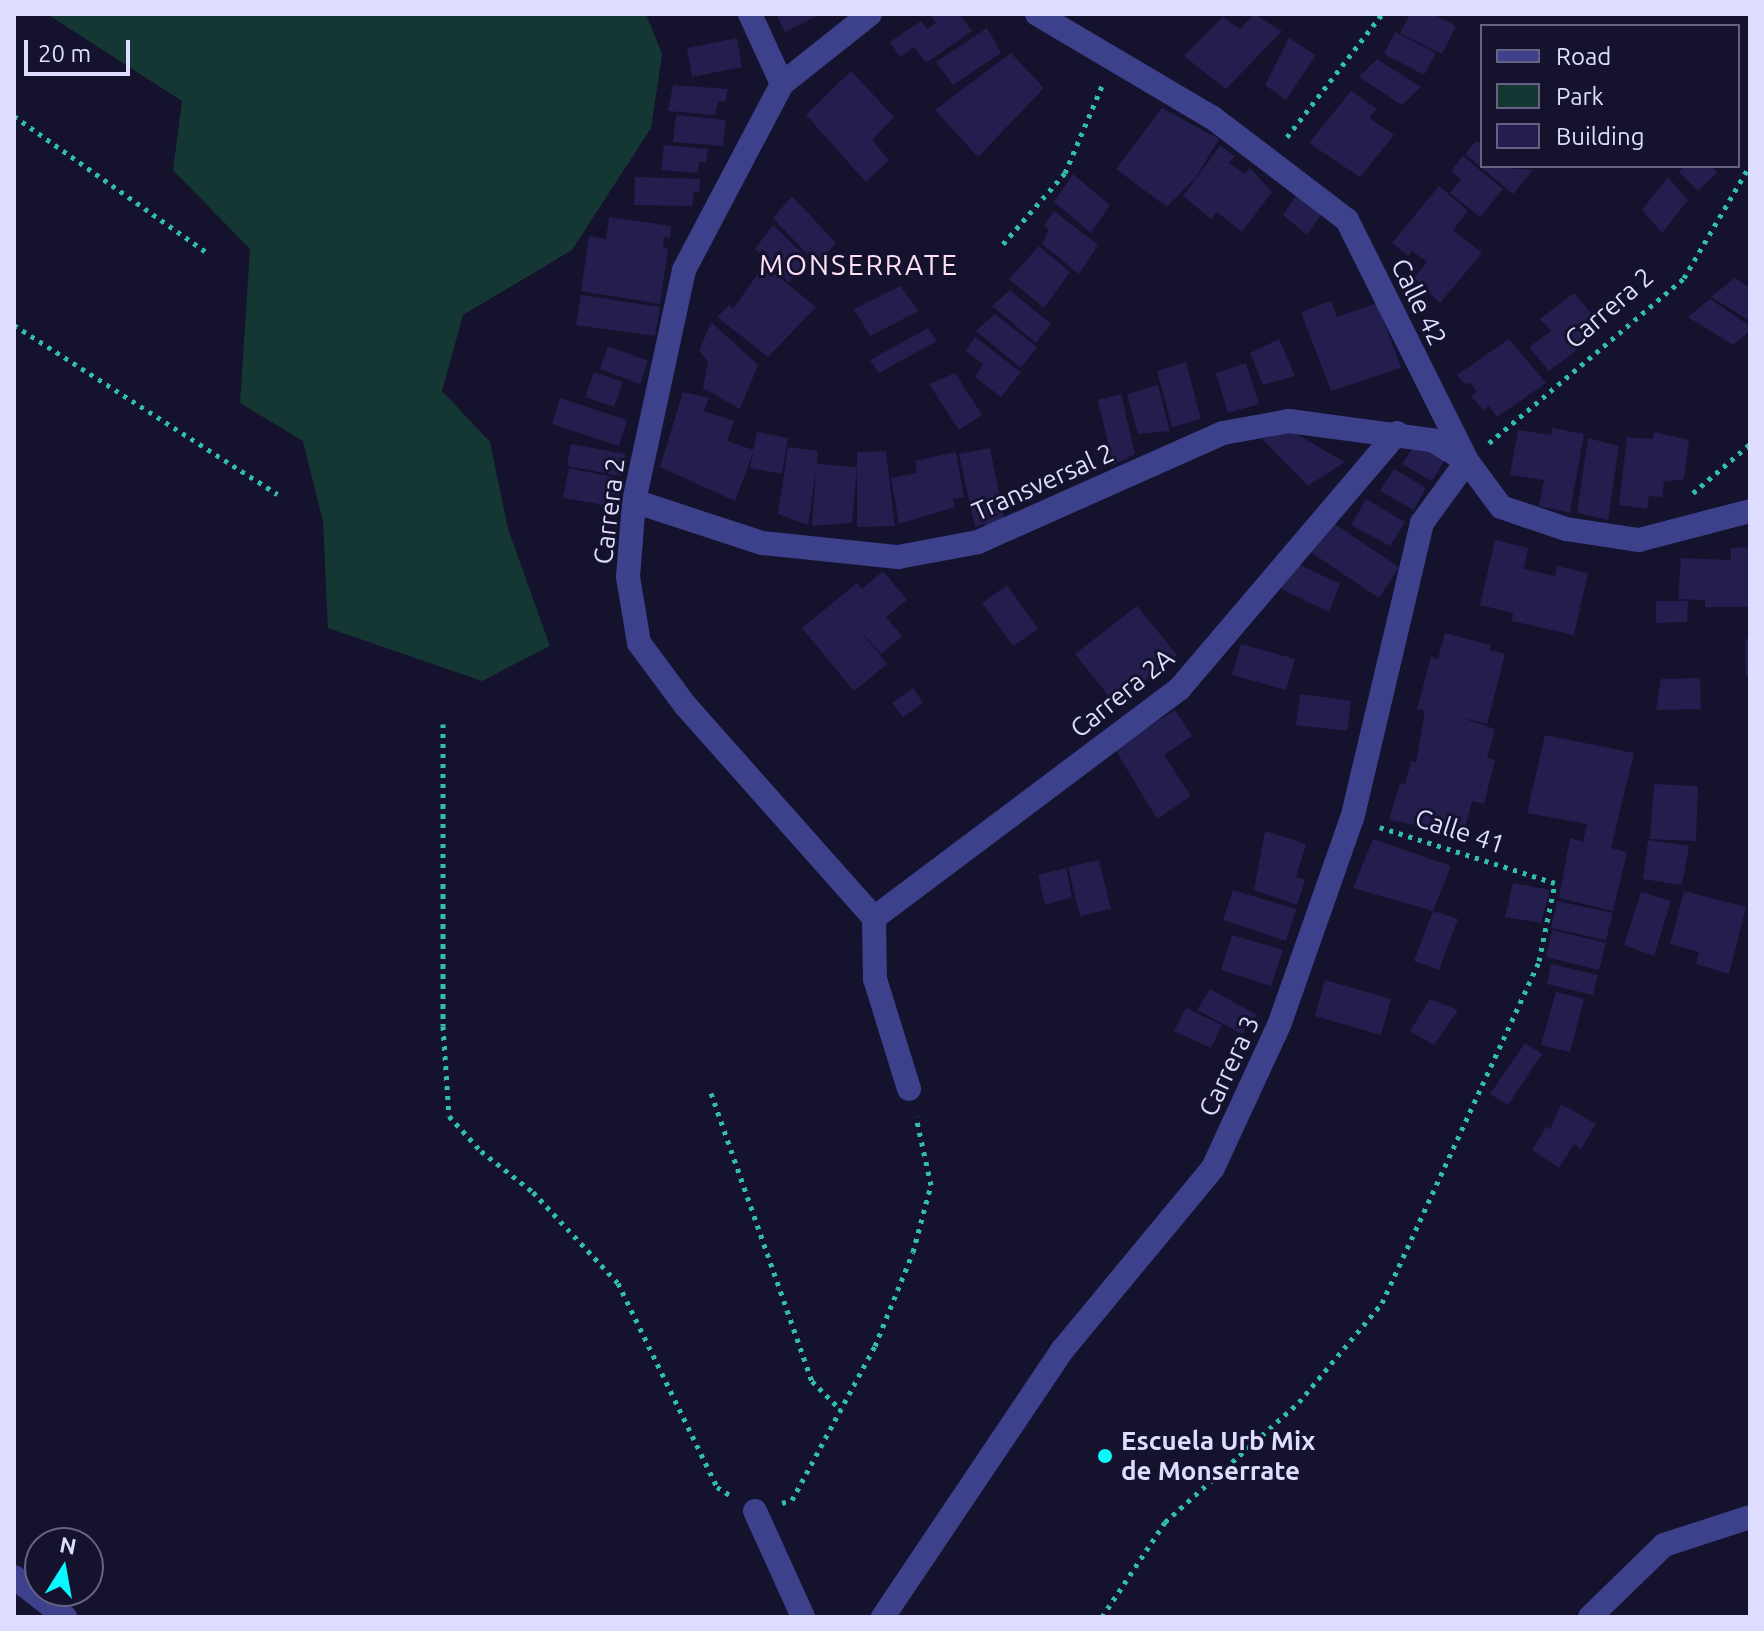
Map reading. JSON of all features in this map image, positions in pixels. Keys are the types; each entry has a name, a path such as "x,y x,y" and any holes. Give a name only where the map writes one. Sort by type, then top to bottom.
{"street":[{"path":"750,14 782,84"},
{"name":"Carrera 2","path":"870,14 782,84 684,270 634,501 628,577 639,643 685,705 874,918"},
{"name":"Calle 42","path":"1037,14 1213,118 1347,220 1467,461 1501,507 1566,529 1639,540 1750,511"},
{"name":"Transversal 2","path":"634,501 762,543 898,557 978,542 1223,433 1289,421 1432,440 1467,461"},
{"name":"Carrera 2A","path":"874,918 1180,688 1397,433"},
{"name":"Carrera 3","path":"883,1617 1063,1349 1213,1168 1279,1025 1352,818 1422,523 1467,461"},
{"path":"874,918 875,979 909,1089"},
{"path":"755,1511 803,1617"},
{"path":"1590,1617 1664,1545 1750,1517"},
{"path":"14,1577 65,1617"}],"path":[{"path":"1269,161 1382,14"},
{"path":"1003,244 1065,173 1114,59"},
{"path":"14,116 206,252"},
{"name":"Carrera 2","path":"1467,461 1579,372 1684,278 1750,165"},
{"path":"14,325 277,494"},
{"path":"443,724 443,1026 449,1116 481,1151 533,1192 618,1283 717,1487 755,1511 792,1500 841,1410 902,1279 931,1185 909,1089"},
{"name":"Calle 41","path":"1102,1617 1165,1522 1299,1402 1382,1303 1539,961 1555,883 1352,818"},
{"path":"711,1093 812,1381 841,1410"}],"green space":[{"path":"47,14 646,14 662,54 651,128 572,250 463,315 442,391 490,442 508,529 550,646 482,681 328,628 323,522 303,441 240,403 250,249 173,170 182,101"}],"building":[{"path":"776,14 821,14 785,32"},
{"path":"930,14 959,14 972,31 926,63 914,47 900,57 890,42 921,21 927,29 936,23"},
{"path":"1254,14 1282,31 1226,89 1184,56 1223,17 1240,29"},
{"path":"1410,14 1433,14 1456,26 1442,54 1400,33"},
{"path":"987,28 1001,53 953,85 936,62"},
{"path":"1395,32 1436,53 1424,75 1384,54"},
{"path":"737,38 742,67 692,77 687,48"},
{"path":"1289,38 1316,55 1286,100 1265,85"},
{"path":"1011,53 1044,88 978,157 935,110"},
{"path":"1377,59 1421,87 1402,105 1359,77"},
{"path":"851,71 894,117 872,140 889,160 866,182 806,115"},
{"path":"673,85 728,89 725,102 718,101 715,115 668,111"},
{"path":"1351,91 1377,109 1369,118 1394,135 1360,177 1309,143"},
{"path":"1162,108 1219,139 1196,177 1167,207 1116,169"},
{"path":"676,115 726,120 723,146 673,142"},
{"path":"1475,142 1480,142 1480,166 1465,154"},
{"path":"664,145 708,149 706,162 699,162 698,173 661,170"},
{"path":"1220,146 1235,156 1229,163 1245,174 1250,168 1272,192 1242,232 1217,212 1211,219 1183,196"},
{"path":"1463,156 1503,189 1480,217 1450,193 1461,179 1451,171"},
{"path":"1482,168 1533,170 1513,194"},
{"path":"1683,168 1713,168 1717,173 1698,191 1679,172"},
{"path":"1073,174 1110,205 1091,233 1054,202"},
{"path":"635,177 700,179 699,193 694,192 692,206 634,205"},
{"path":"1668,177 1688,200 1662,233 1642,210"},
{"path":"1439,186 1468,211 1453,230 1482,253 1440,303 1414,278 1427,262 1412,251 1408,256 1392,243"},
{"path":"1302,187 1326,207 1307,235 1283,215"},
{"path":"792,196 836,243 817,264 773,218"},
{"path":"1054,211 1098,245 1079,274 1042,244 1049,230 1044,225"},
{"path":"609,217 671,226 670,238 664,237 663,248 668,249 660,304 581,291 589,236 606,239"},
{"path":"773,225 808,259 789,282 755,249"},
{"path":"1039,246 1070,272 1044,308 1009,279"},
{"path":"764,265 816,307 768,357 717,317 729,305 733,309"},
{"path":"1735,278 1750,288 1750,321 1711,297"},
{"path":"900,286 919,311 870,336 854,309"},
{"path":"1010,290 1051,324 1036,343 992,306"},
{"path":"1574,293 1604,329 1549,371 1529,347 1551,331 1540,319"},
{"path":"581,295 660,307 655,336 576,325"},
{"path":"1710,299 1750,326 1750,331 1733,345 1688,317"},
{"path":"1331,301 1337,317 1377,303 1401,368 1331,391 1301,312"},
{"path":"995,314 1037,347 1021,368 976,331"},
{"path":"711,322 758,365 740,409 703,388 708,361 699,351"},
{"path":"928,328 937,341 879,373 870,360"},
{"path":"975,337 1021,372 1001,397 975,377 983,364 966,351"},
{"path":"1279,339 1295,376 1263,385 1250,353"},
{"path":"1509,339 1546,383 1497,417 1489,406 1483,410 1471,396 1477,392 1470,382 1466,385 1457,375"},
{"path":"608,346 648,361 640,384 600,369"},
{"path":"1186,362 1201,419 1172,427 1157,371"},
{"path":"1246,363 1259,404 1228,413 1216,373"},
{"path":"594,372 623,382 614,407 585,397"},
{"path":"955,373 982,415 959,430 929,384"},
{"path":"1158,385 1170,431 1138,434 1127,394"},
{"path":"683,392 709,398 704,411 734,421 727,441 754,450 735,501 660,467"},
{"path":"1121,394 1135,454 1113,465 1098,400"},
{"path":"560,398 627,420 619,446 552,424"},
{"path":"1552,428 1584,434 1570,513 1539,506 1544,480 1510,475 1518,430 1551,435"},
{"path":"1291,431 1345,462 1308,486 1262,439"},
{"path":"757,432 788,438 782,474 750,468"},
{"path":"1654,432 1689,440 1684,479 1664,482 1662,497 1649,496 1647,509 1619,505 1627,437 1653,439"},
{"path":"1588,438 1619,446 1608,520 1577,513"},
{"path":"1417,441 1447,457 1432,481 1402,464"},
{"path":"571,444 625,454 621,476 567,466"},
{"path":"788,447 818,451 817,464 857,467 852,523 812,526 816,470 808,525 778,514"},
{"path":"990,448 1006,527 986,529 984,524 975,527 959,454"},
{"path":"886,451 895,526 857,527 857,452"},
{"path":"956,452 964,497 953,499 955,507 899,524 891,478 917,473 915,461"},
{"path":"569,468 622,479 616,507 563,498"},
{"path":"1394,469 1426,488 1414,510 1380,491"},
{"path":"1366,499 1405,522 1390,546 1351,525"},
{"path":"1329,520 1399,567 1379,598 1309,551"},
{"path":"1495,540 1528,548 1524,569 1555,576 1557,566 1588,573 1574,635 1512,621 1513,613 1480,605"},
{"path":"1750,547 1750,607 1705,607 1705,600 1678,599 1681,558 1731,560 1731,548"},
{"path":"1294,562 1340,584 1329,612 1281,589"},
{"path":"883,571 907,600 886,617 902,636 881,654 854,623 887,664 854,691 802,628 857,583 862,589"},
{"path":"1007,585 1038,629 1013,646 982,603"},
{"path":"1656,601 1688,601 1687,622 1656,623"},
{"path":"1137,606 1177,655 1115,704 1075,654"},
{"path":"1445,633 1491,645 1490,650 1505,654 1487,724 1456,716 1495,729 1487,758 1495,760 1484,804 1472,801 1463,835 1389,820 1400,783 1405,784 1411,761 1416,762 1425,711 1417,709 1431,657 1438,659"},
{"path":"1745,639 1750,639 1750,675 1746,676"},
{"path":"1241,644 1295,659 1286,690 1232,675"},
{"path":"1700,678 1701,709 1656,710 1661,679"},
{"path":"913,688 923,703 903,717 892,703"},
{"path":"1300,694 1351,701 1347,731 1296,725"},
{"path":"1175,710 1192,736 1164,755 1191,796 1157,819 1115,749"},
{"path":"1545,735 1634,753 1611,848 1627,852 1613,911 1559,898 1570,838 1583,842 1587,824 1527,813"},
{"path":"1654,784 1698,786 1696,841 1650,839"},
{"path":"1265,831 1306,844 1296,877 1305,880 1297,905 1254,890"},
{"path":"1373,839 1451,866 1433,911 1353,888"},
{"path":"1648,840 1689,846 1682,885 1643,879"},
{"path":"1099,860 1111,909 1080,916 1068,867"},
{"path":"1066,868 1072,897 1045,905 1038,875"},
{"path":"1513,883 1550,890 1541,923 1505,917"},
{"path":"1233,890 1296,909 1286,941 1223,920"},
{"path":"1684,891 1746,907 1729,974 1696,964 1699,952 1670,944"},
{"path":"1641,892 1671,901 1654,956 1624,945"},
{"path":"1557,901 1613,913 1606,940 1551,928"},
{"path":"1433,911 1458,919 1439,970 1414,961"},
{"path":"1552,930 1606,943 1599,970 1546,957"},
{"path":"1232,935 1283,950 1271,986 1221,970"},
{"path":"1551,964 1598,975 1593,995 1547,984"},
{"path":"1325,980 1391,999 1381,1035 1315,1016"},
{"path":"1210,989 1257,1015 1242,1034 1197,1010"},
{"path":"1556,992 1584,999 1570,1052 1541,1045"},
{"path":"1430,999 1458,1010 1434,1045 1410,1031"},
{"path":"1186,1008 1222,1025 1211,1048 1174,1031"},
{"path":"1525,1043 1542,1054 1508,1105 1490,1094"},
{"path":"1561,1104 1596,1124 1581,1149 1574,1144 1559,1168 1532,1150 1546,1127 1550,1129"}],"place":[{"name":"Escuela Urb Mix de Monserrate","path":"1105,1456"}],"district":[{"name":"MONSERRATE","path":"859,265"}]}
